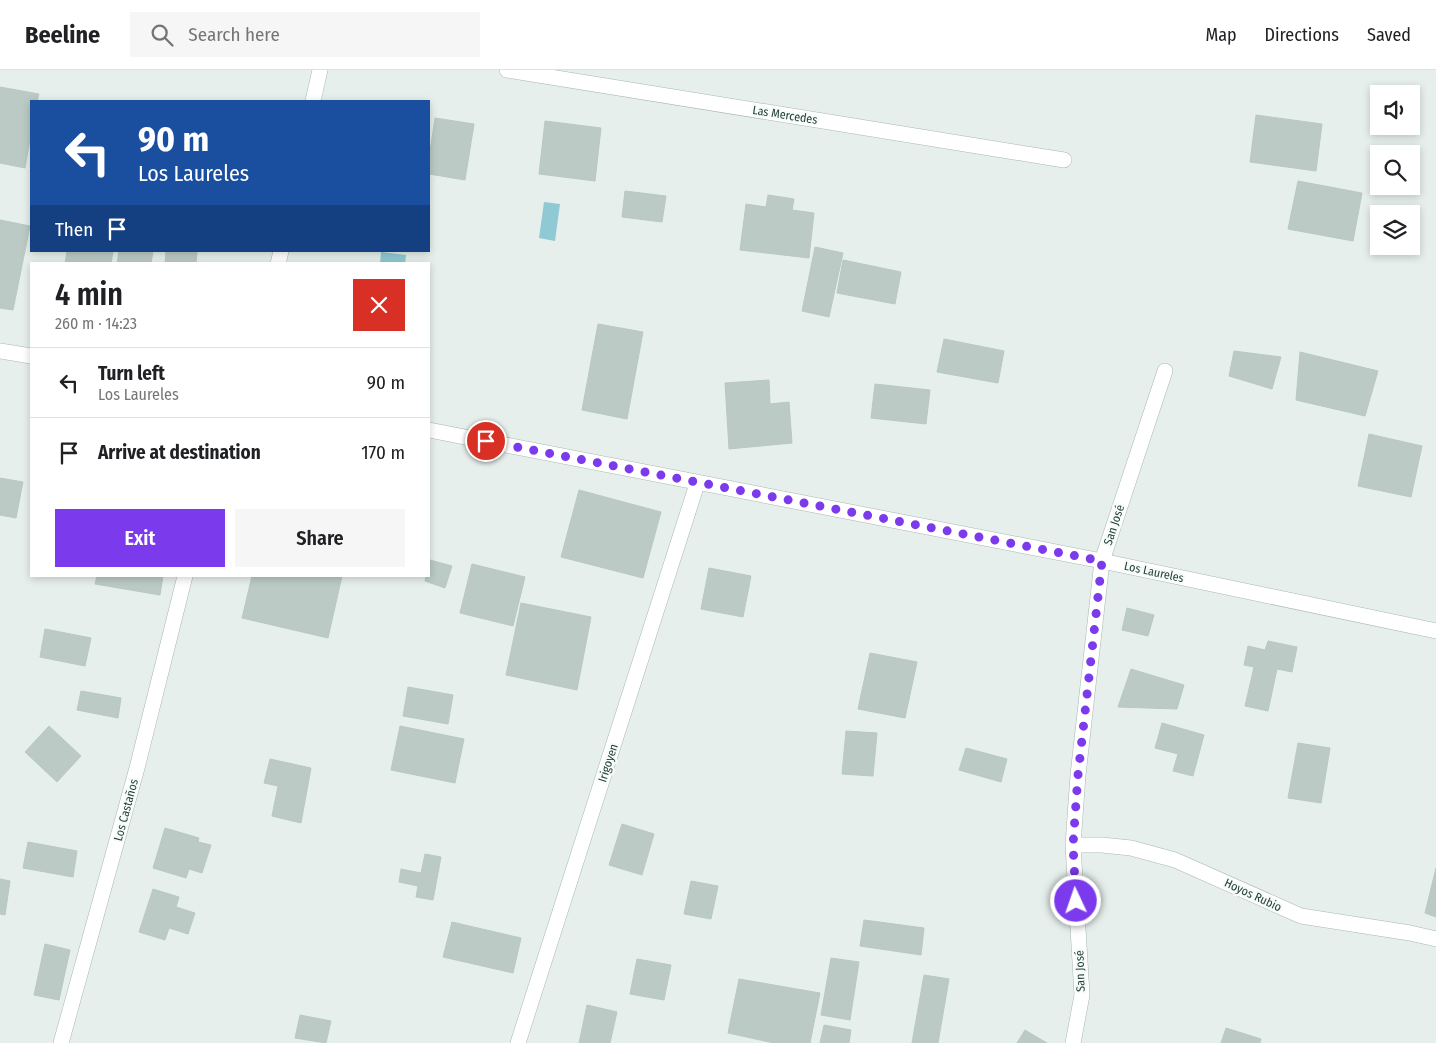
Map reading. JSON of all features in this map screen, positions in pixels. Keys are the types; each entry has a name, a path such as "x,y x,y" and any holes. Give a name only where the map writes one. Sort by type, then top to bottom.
{"street":[{"path":"314,100 320,70"},
{"name":"Las Mercedes","path":"507,70 1064,160"},
{"path":"0,351 30,356"},
{"name":"San José","path":"1073,1043 1082,995 1073,845 1078,775 1102,561 1165,370"},
{"name":"Los Laureles","path":"430,430 697,484 1102,561 1436,631"},
{"name":"Irigoyen","path":"518,1043 697,484"},
{"name":"Los Castaños","path":"61,1043 137,768 185,577"},
{"name":"Hoyos Rubio","path":"1073,845 1102,844 1131,848 1175,860 1301,916 1410,933 1436,939"}],"water":[{"path":"544,202 560,204 555,241 539,238"},
{"path":"381,252 406,255 405,262 380,262"}],"building":[{"path":"0,87 39,94 37,100 30,100 30,140 25,168 0,163"},
{"path":"1256,115 1322,124 1316,171 1250,162"},
{"path":"435,118 474,124 465,180 430,174 430,151"},
{"path":"545,121 601,128 595,181 539,174"},
{"path":"1298,181 1362,193 1353,241 1288,229"},
{"path":"625,191 666,196 662,222 622,217"},
{"path":"768,195 794,199 792,210 814,213 809,258 740,250 746,204 766,207"},
{"path":"0,220 30,226 13,310 0,308"},
{"path":"815,247 843,253 829,317 802,311"},
{"path":"67,252 113,252 111,262 65,262"},
{"path":"119,252 153,252 151,262 117,262"},
{"path":"166,252 197,252 196,262 165,262"},
{"path":"843,260 901,272 895,304 837,293"},
{"path":"598,324 643,332 627,419 582,410"},
{"path":"944,339 1004,351 998,383 937,372"},
{"path":"1234,351 1281,357 1272,389 1229,376"},
{"path":"1300,352 1378,371 1365,416 1296,400"},
{"path":"769,380 770,404 789,402 792,443 729,449 725,383"},
{"path":"875,384 930,390 926,424 871,418"},
{"path":"1369,434 1422,446 1411,497 1358,486"},
{"path":"0,478 23,482 16,518 0,515"},
{"path":"579,490 661,512 643,578 561,557"},
{"path":"430,560 452,566 445,588 425,581 426,577 430,577"},
{"path":"472,564 525,577 513,626 460,613"},
{"path":"709,568 751,576 743,617 701,609"},
{"path":"97,577 163,577 160,595 95,584"},
{"path":"252,577 342,577 328,638 242,618"},
{"path":"521,603 591,617 577,690 506,675"},
{"path":"1127,608 1154,615 1148,636 1122,630"},
{"path":"45,629 91,638 85,666 40,657"},
{"path":"1268,641 1297,647 1292,672 1277,669 1268,711 1245,706 1254,667 1244,665 1248,646 1265,650"},
{"path":"870,653 917,662 905,718 858,709"},
{"path":"1131,669 1184,685 1177,709 1118,707"},
{"path":"408,687 453,695 448,724 403,716"},
{"path":"81,691 121,698 118,718 77,710"},
{"path":"1162,723 1204,735 1193,776 1173,771 1178,754 1155,748"},
{"path":"49,726 81,756 57,782 25,752"},
{"path":"400,726 464,739 455,783 391,770"},
{"path":"846,731 877,733 873,776 842,774"},
{"path":"1298,743 1330,748 1321,803 1288,798"},
{"path":"966,748 1007,759 1001,782 959,770"},
{"path":"270,759 311,768 301,823 272,816 278,786 264,783"},
{"path":"622,824 654,834 642,875 609,865"},
{"path":"165,828 199,838 198,842 211,845 202,873 189,869 186,878 153,868"},
{"path":"28,842 77,851 73,877 23,868"},
{"path":"425,854 441,857 433,900 416,897 418,886 399,882 401,869 421,873"},
{"path":"1436,868 1436,917 1425,913"},
{"path":"0,879 10,881 5,915 0,914"},
{"path":"691,881 718,886 711,919 684,914"},
{"path":"153,889 179,897 176,907 195,913 188,934 169,928 165,940 139,932"},
{"path":"864,920 924,928 921,955 860,946"},
{"path":"452,922 521,938 513,973 443,957"},
{"path":"45,944 70,950 59,1000 34,995"},
{"path":"831,958 859,962 850,1020 821,1015"},
{"path":"637,959 671,965 664,1000 630,994"},
{"path":"924,975 949,979 938,1043 912,1043"},
{"path":"739,979 820,993 810,1043 774,1043 728,1033"},
{"path":"587,1005 617,1012 610,1043 579,1043"},
{"path":"300,1015 331,1021 326,1043 295,1038"},
{"path":"824,1025 851,1030 849,1043 820,1043"},
{"path":"1226,1028 1261,1039 1260,1043 1221,1043"},
{"path":"1025,1030 1047,1043 1017,1043"}],"route":[{"path":"486,441 697,484 1102,561 1078,775 1073,845 1076,901"}]}
